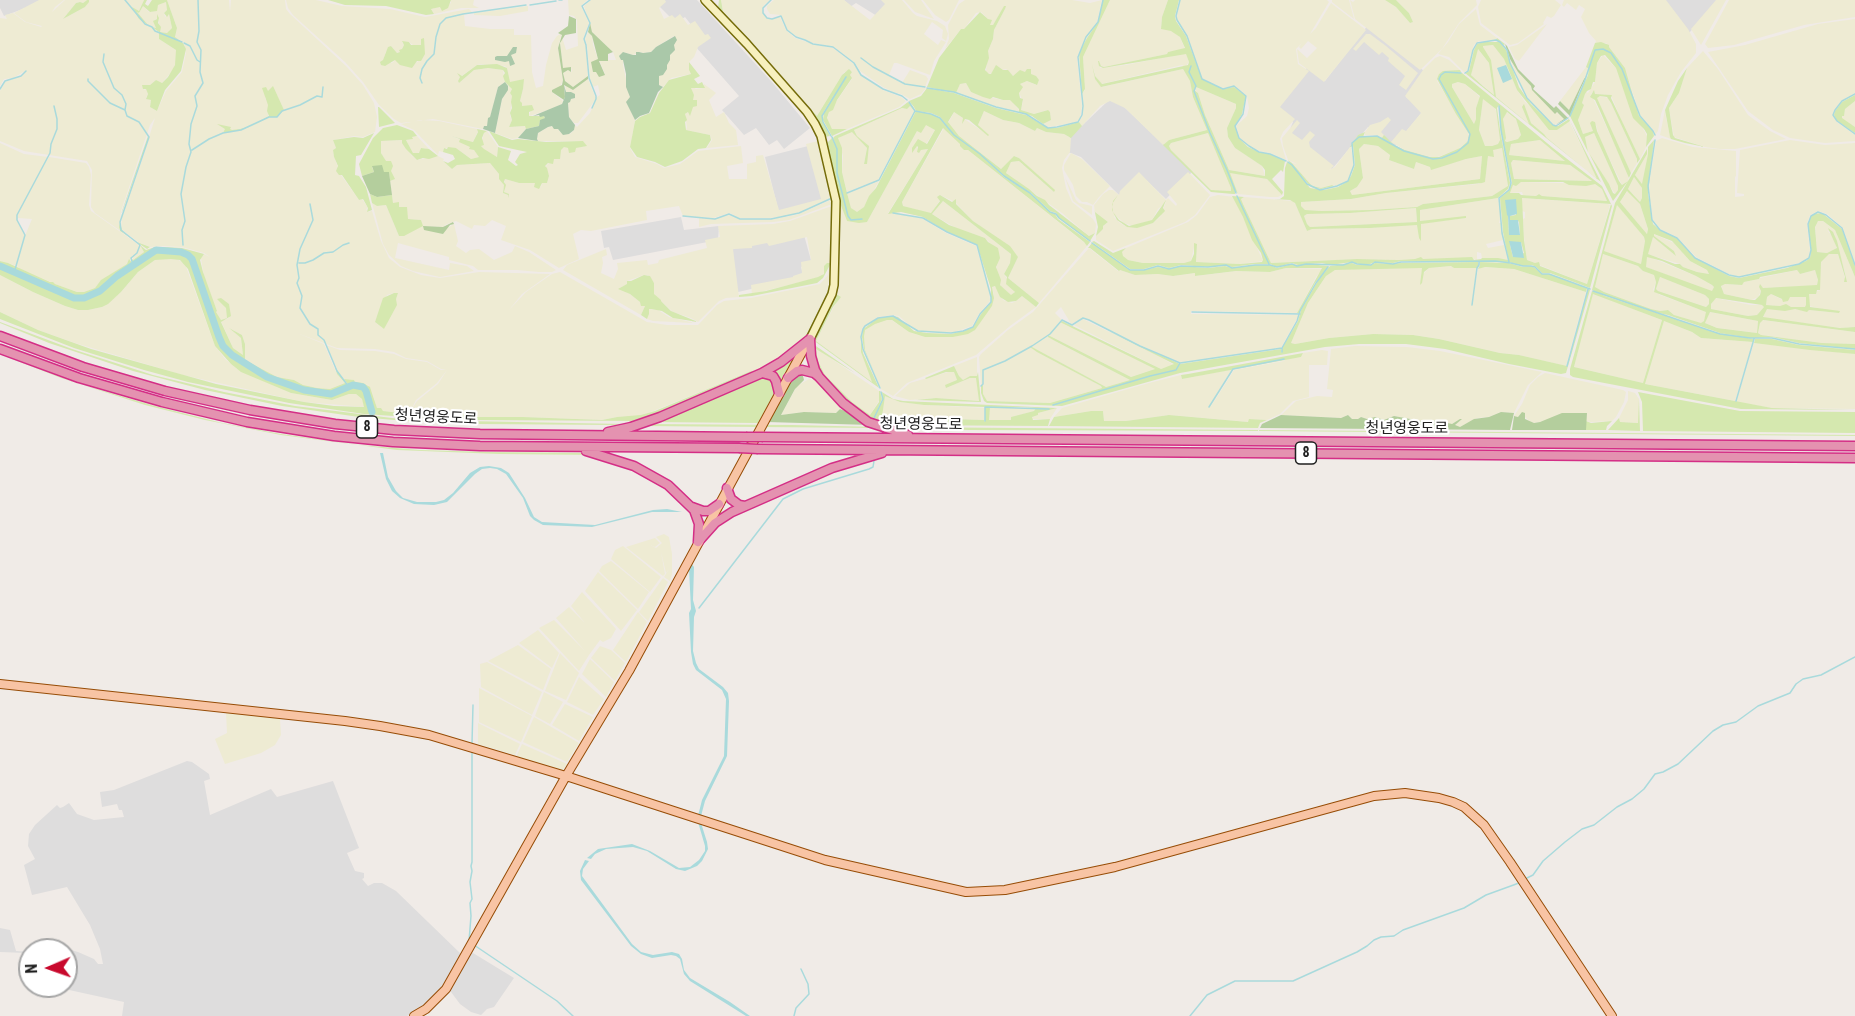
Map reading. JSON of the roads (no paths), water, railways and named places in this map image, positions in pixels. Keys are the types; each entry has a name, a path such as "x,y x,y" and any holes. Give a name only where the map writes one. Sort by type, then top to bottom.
{"highway":[{"name":"청년영웅도로","path":"0,336 129,381 192,398 278,416 422,432 1855,447"},
{"path":"587,435 644,423 762,373 781,362 810,339"},
{"path":"810,339 812,363 819,377"},
{"name":"청년영웅도로","path":"0,349 70,375 189,409 276,427 393,442 565,447 1855,458"},
{"path":"788,378 802,370 814,373 851,410 868,422 923,438"},
{"path":"762,373 773,376 779,386 779,393"},
{"path":"565,447 606,456 645,471 668,485 693,508 703,512 719,504"},
{"path":"698,542 715,523 745,506 843,464 876,454 905,450"},
{"path":"727,488 730,499 745,506"},
{"path":"689,504 699,524 698,542"}],"main road":[{"path":"414,1016 426,1009 446,989 566,776 629,671 810,339 832,294 836,206 821,136 807,112 705,0"},
{"path":"0,684 380,726 444,739 853,867 961,891 1005,890 1115,867 1374,796 1413,793 1446,799 1470,811 1484,825 1612,1016"}],"water":[{"path":"1506,65 1512,79 1503,83 1497,68"},
{"path":"1516,199 1517,214 1510,216 1510,220 1518,220 1520,235 1509,235 1505,200"},
{"path":"1509,241 1521,242 1524,258 1513,257"},
{"path":"380,453 383,453 388,477 396,491 403,498 417,502 444,500 470,473 480,467 489,466 501,468 509,473 534,517 542,522 595,525 653,510 667,509 682,512 652,512 592,527 543,525 530,516 523,498 506,474 490,468 482,469 475,474 447,502 434,505 414,504 400,498 392,491 386,479"},
{"path":"691,563 694,567 693,600 696,611 693,651 696,663 699,669 723,687 728,693 729,701 727,756 705,801 701,816 698,815 702,800 724,756 726,699 722,690 696,670 693,664 689,613 691,609 689,569"},
{"path":"698,822 701,823 708,849 697,866 685,871 676,869 647,851 633,847 606,849 595,854 591,859 587,858 598,849 632,844 650,851 679,868 690,867 705,851"},
{"path":"585,860 589,861 583,869 582,876 632,944 641,952 653,955 672,952 679,954 684,970 690,978 750,1016 746,1016 690,981 684,974 680,959 676,956 652,958 641,954 631,946 581,880 580,871"}],"waterway":[{"path":"125,0 145,24 155,31 182,42"},
{"path":"183,245 182,230 185,221 181,194 191,152 189,144 191,124 197,106 195,96 203,83 200,72 201,50 197,42 198,0"},
{"path":"590,0 582,6 590,23 584,39 589,78 596,96 592,108"},
{"path":"771,0 763,8 763,13 767,18 781,16 787,30 796,37 813,44 833,47 854,63 861,75 907,100"},
{"path":"927,88 954,92 996,107 1026,114 1048,128 1078,122 1083,106 1078,57 1086,37 1098,22 1103,0"},
{"path":"1180,0 1177,20 1187,36 1202,79 1223,89 1234,86 1246,96 1243,114 1235,126 1239,138 1259,152 1286,161"},
{"path":"530,5 556,1"},
{"path":"422,83 420,78 422,69 434,54 440,24 446,18 526,5"},
{"path":"1465,73 1468,71 1477,43 1496,40 1507,50 1510,63 1527,98 1553,125 1556,126 1568,118"},
{"path":"184,43 190,46 200,62"},
{"path":"1570,116 1595,50 1603,49 1611,53 1622,69 1640,116 1655,135"},
{"path":"104,54 103,62 114,88 122,95 126,104 127,116 139,122 149,137 120,222 121,230 140,245 137,253 131,258 133,265"},
{"path":"861,58 905,84 925,87"},
{"path":"1191,66 1189,72 1196,86 1194,91 1236,193"},
{"path":"0,89 5,81 21,76 26,71"},
{"path":"1288,162 1307,184 1320,190 1348,181 1354,165 1352,143 1359,137 1377,136 1404,151 1433,159 1457,152 1468,143 1470,134 1439,79 1445,72 1461,73"},
{"path":"831,136 822,116 846,77"},
{"path":"88,79 110,103 125,110"},
{"path":"192,150 223,133 241,130 269,117 277,117 282,111 317,96 322,97 323,87"},
{"path":"1855,94 1842,101 1833,115 1837,121 1855,134"},
{"path":"909,102 915,111 940,118 954,135 1090,241"},
{"path":"14,273 25,235 17,220 17,215 50,153 57,129 54,106"},
{"path":"1499,106 1511,183 1509,190 1499,198 1502,233 1509,262"},
{"path":"847,193 879,180 915,111"},
{"path":"832,137 837,149 837,173 848,216 851,220 862,219"},
{"path":"1655,140 1648,186 1652,220 1660,230 1677,238 1695,258 1729,275 1739,277 1799,264 1809,258 1811,250 1808,224 1811,216 1818,212 1826,215 1842,228 1855,265"},
{"path":"1237,196 1269,264"},
{"path":"683,216 715,219 729,214 740,219 771,219 799,213 832,198"},
{"path":"310,204 313,220 300,249 297,265 299,278 297,283 302,296 300,308 310,324 318,329 318,335 324,340 337,371 349,387"},
{"path":"880,388 863,349 861,337 865,326 878,318 893,316 918,331 951,333 963,331 973,327 980,314 991,302 977,245 923,218 893,213"},
{"path":"299,263 313,260 349,243"},
{"path":"1092,243 1130,270 1144,270 1158,266 1169,269 1181,266 1226,265 1232,268 1255,265 1277,267 1292,264 1297,266 1306,264 1343,265 1352,262 1371,265 1375,262 1393,264 1495,261 1535,267 1542,274 1549,274 1590,289"},
{"path":"0,266 74,298 84,298 100,291 117,276 156,250 181,252 192,259 219,337 223,346 232,355 267,377 304,390 331,394 353,385 363,387 372,412"},
{"path":"1472,305 1479,262"},
{"path":"1282,352 1300,311 1328,267"},
{"path":"1567,366 1588,289"},
{"path":"1593,291 1720,334 1855,349"},
{"path":"1192,312 1300,314"},
{"path":"981,386 983,370 1032,346 1050,334 1062,320 1072,325 1083,318 1089,320 1180,363"},
{"path":"1736,401 1754,339"},
{"path":"1053,405 1176,370 1180,363 1282,348"},
{"path":"1209,407 1233,369 1284,359"},
{"path":"874,418 883,399 881,392"},
{"path":"985,421 985,407 1049,409"},
{"path":"699,608 783,499 803,489 869,469 873,467 874,461"},
{"path":"1525,879 1533,875 1543,861 1565,842 1632,799 1644,789 1655,774 1678,764 1713,731 1723,725 1736,722 1758,706 1790,693 1803,679 1821,675 1855,657"},
{"path":"472,743 473,705"},
{"path":"470,942 472,752"},
{"path":"1190,1016 1207,995 1235,981 1293,981 1357,952 1374,940 1394,936 1403,930 1464,908 1486,895 1519,883"},
{"path":"474,945 557,1001 573,1016"},
{"path":"794,1016 796,1008 809,994 808,984 801,969"}]}
